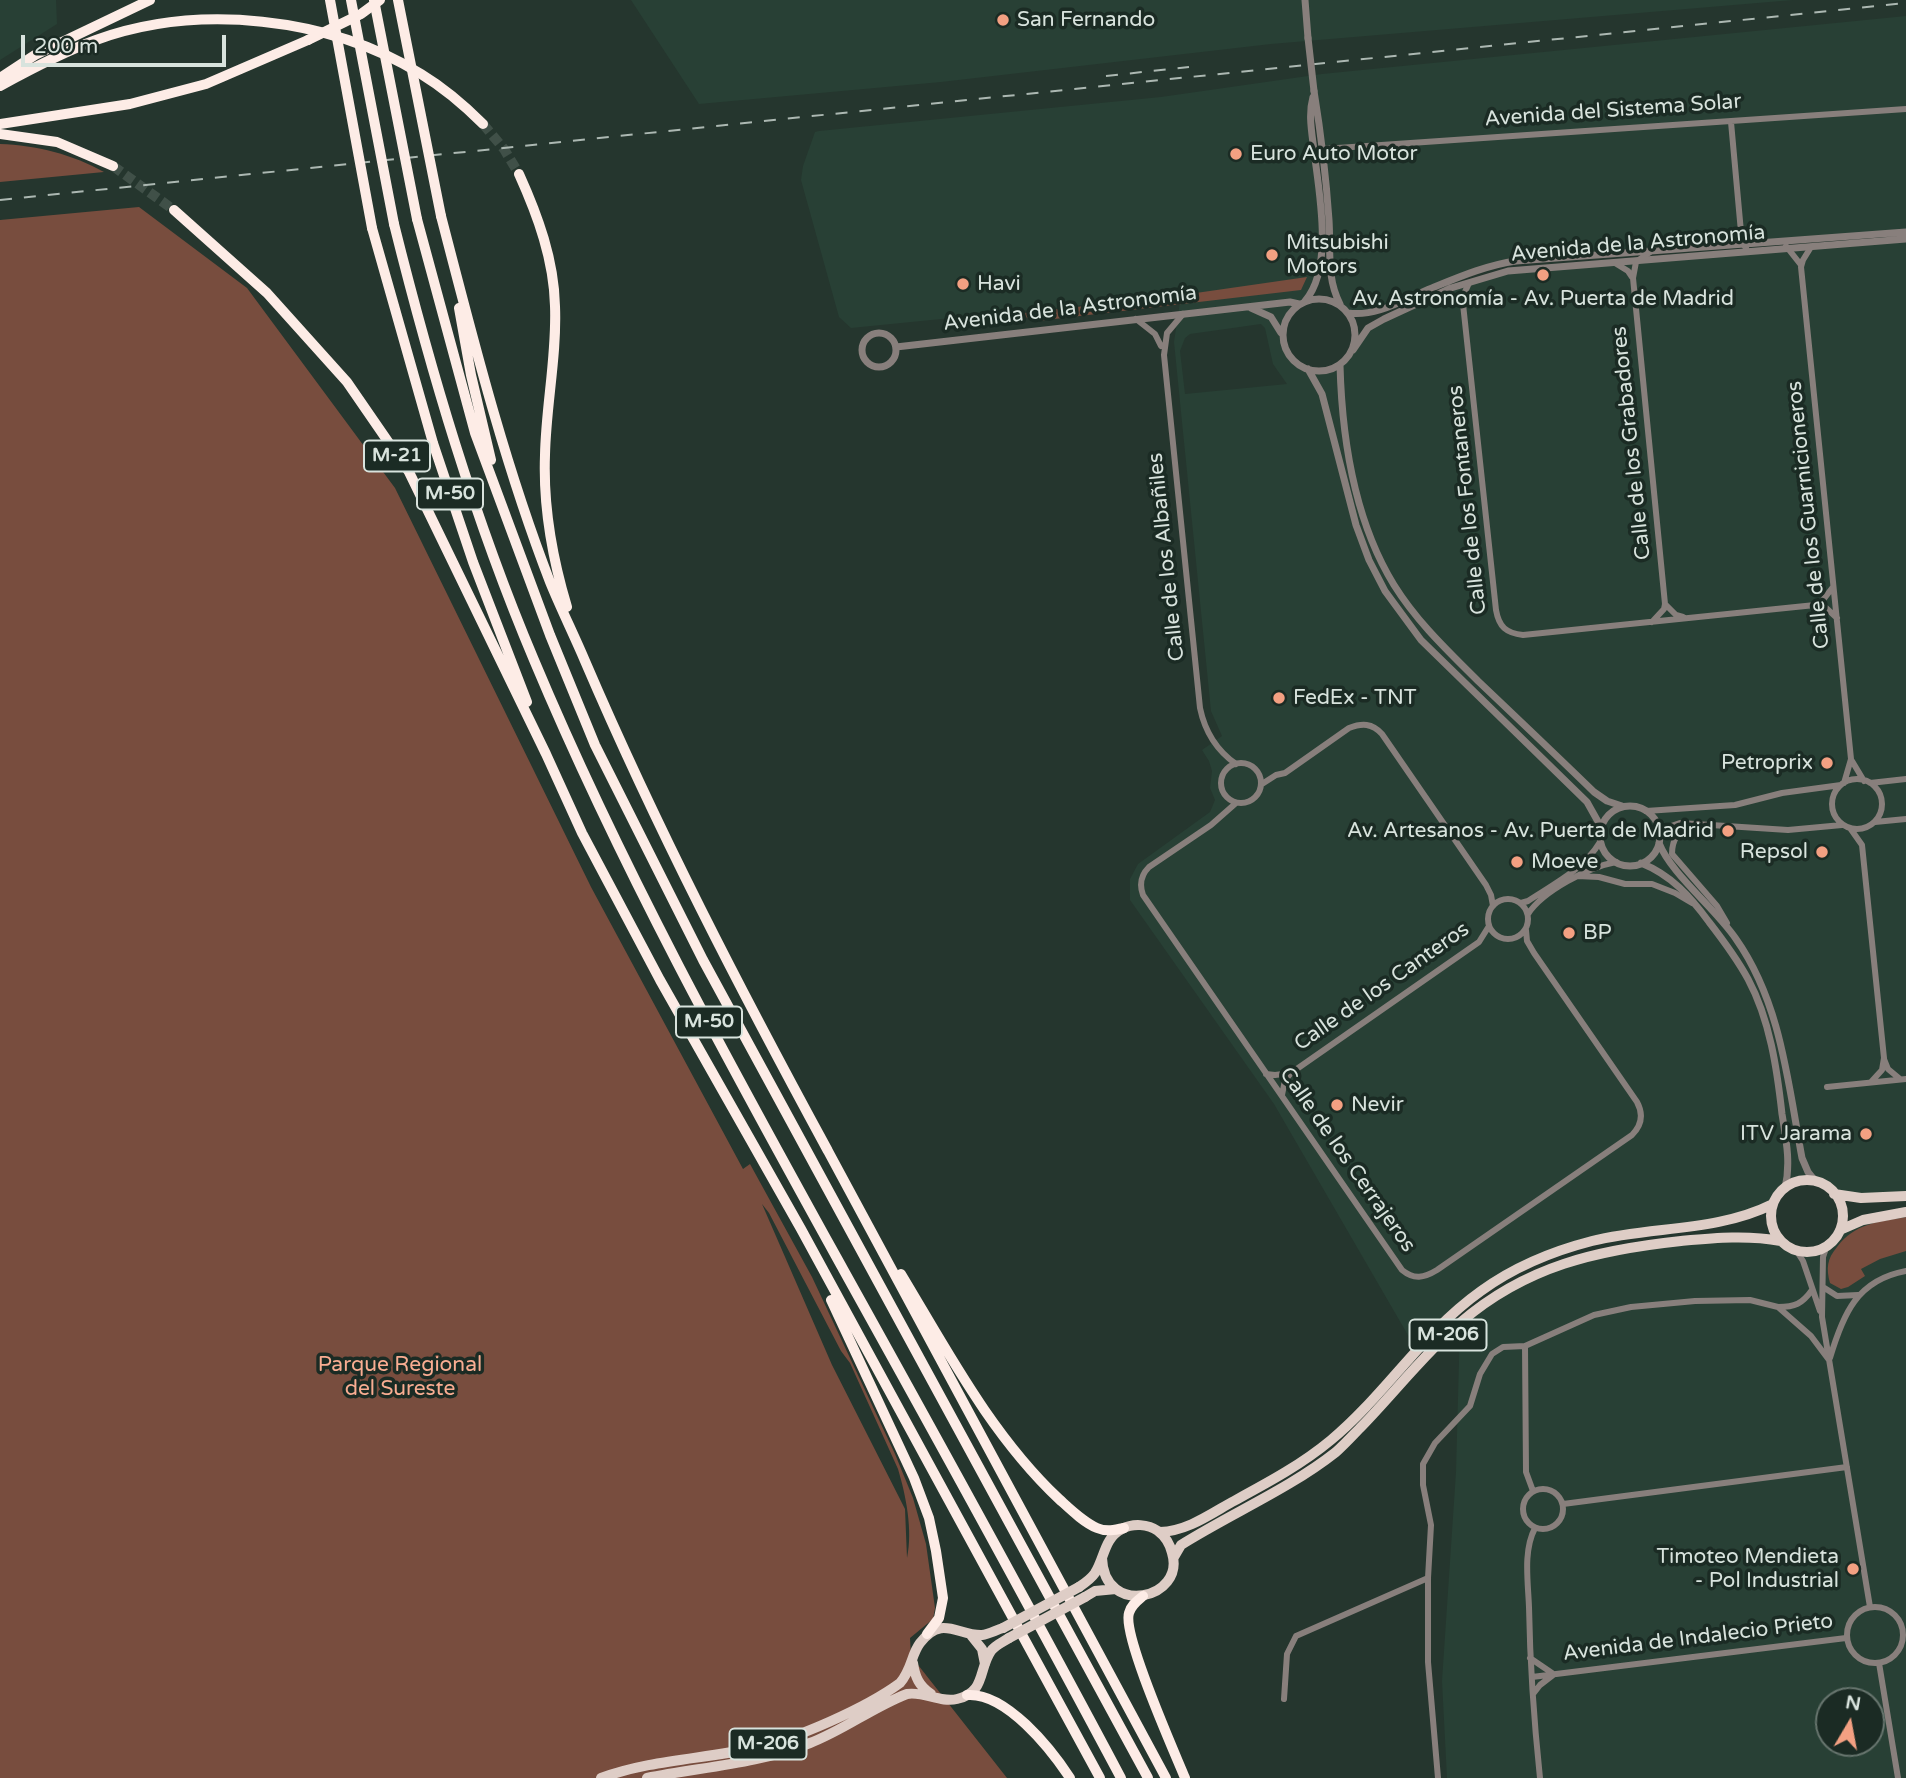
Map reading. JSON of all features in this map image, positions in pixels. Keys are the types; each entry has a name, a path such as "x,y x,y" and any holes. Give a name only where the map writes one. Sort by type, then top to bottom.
{"highway":[{"path":"0,78 35,55 150,0"},
{"name":"M-50","path":"330,0 372,228 437,457 473,562 546,754 582,833 660,980 1100,1778"},
{"name":"M-50","path":"351,0 394,223 422,334 453,440 532,656 620,851 693,993 1121,1778"},
{"name":"M-50","path":"374,0 417,219 459,379 491,476 550,635 595,745 703,960 1148,1778"},
{"path":"0,124 130,104 206,84 308,40 361,14 380,0"},
{"name":"M-50","path":"398,0 441,216 502,440 552,588 680,870 767,1040 1166,1778"},
{"path":"0,86 98,39 165,23 234,20 304,28 386,56 420,73 447,91 483,124"},
{"path":"0,134 57,142 113,166"},
{"path":"519,174 537,214 549,261 555,305 545,455 547,511 552,550 580,649"},
{"name":"M-21","path":"174,210 267,293 355,393 409,472 546,754"},
{"path":"441,216 471,375 491,457 491,476"},
{"path":"829,1153 962,1375 1009,1444 1039,1480 1085,1521 1098,1529 1109,1531 1124,1528"},
{"path":"784,1201 799,1237 851,1339 914,1478 929,1518 943,1598 939,1618 927,1634"},
{"path":"1143,1596 1133,1604 1128,1623 1141,1670 1185,1778"},
{"path":"967,1695 975,1695 996,1703 1029,1727 1070,1778"}],"main road":[{"path":"1785,1188 1795,1183 1816,1182 1834,1194 1841,1205 1843,1218 1840,1230 1828,1245 1819,1250 1796,1250"},
{"name":"M-206","path":"1124,1528 1140,1525 1160,1532 1171,1532 1193,1524 1294,1467 1332,1439 1373,1399 1448,1317 1483,1290 1521,1267 1556,1252 1594,1241 1726,1222 1751,1215 1773,1204 1785,1188"},
{"path":"1834,1194 1861,1198 1906,1196"},
{"path":"1773,1204 1773,1230 1781,1241"},
{"path":"1840,1230 1863,1220 1906,1212"},
{"name":"M-206","path":"1143,1596 1157,1591 1166,1583 1173,1570 1174,1557 1181,1545 1300,1477 1338,1450 1460,1323 1491,1298 1526,1278 1583,1257 1649,1244 1730,1236 1781,1241 1796,1250"},
{"path":"927,1634 940,1628 954,1628 983,1635 1003,1628 1090,1579 1111,1537 1124,1528"},
{"path":"1160,1532 1169,1542 1174,1557"},
{"path":"1102,1558 1103,1572 1116,1590 1127,1595 1143,1596"},
{"path":"967,1695 982,1679 991,1652 1009,1638 1095,1591 1116,1590"},
{"name":"M-206","path":"601,1778 642,1766 755,1748 807,1731 892,1688 908,1674 918,1646 927,1634"},
{"path":"970,1634 982,1648 985,1665"},
{"path":"913,1663 916,1678 923,1689 933,1696"},
{"name":"M-206","path":"647,1778 734,1764 787,1752 813,1742 898,1697 917,1692 946,1700 967,1695"}],"street":[{"path":"1247,307 1271,317 1289,356 1308,369 1329,370 1340,365 1353,350 1356,337 1354,324 1332,289 1323,149 1305,0"},
{"path":"1282,337 1288,316 1315,288 1318,277 1321,219 1310,113 1314,90"},
{"name":"Avenida del Sistema Solar","path":"1323,149 1906,109"},
{"path":"1731,122 1742,243 1753,252"},
{"path":"1312,130 1323,149 1316,169"},
{"name":"Avenida de la Astronomía","path":"1348,313 1380,311 1507,262 1906,232"},
{"name":"Avenida de la Astronomía","path":"1353,350 1368,328 1447,286 1469,283 1508,271 1906,239"},
{"name":"Calle de los Guarnicioneros","path":"1782,241 1801,267 1851,759 1842,784"},
{"path":"1728,254 1742,243"},
{"path":"1801,267 1802,260 1811,247"},
{"path":"1636,262 1648,252 1659,250"},
{"name":"Calle de los Grabadores","path":"1636,262 1633,278 1665,604"},
{"path":"1615,264 1628,271 1633,278"},
{"name":"Calle de los Fontaneros","path":"1469,283 1464,294 1464,304 1496,610 1501,626 1506,631 1523,635 1815,605"},
{"path":"1447,286 1464,304"},
{"path":"1302,303 1317,298 1340,305"},
{"name":"Avenida de la Astronomía","path":"896,347 1290,302 1302,303"},
{"name":"Calle de los Albañiles","path":"1183,314 1167,333 1164,355 1200,708 1206,730 1219,751 1224,772"},
{"name":"Calle de los Albañiles","path":"1136,319 1155,334 1164,355"},
{"path":"873,334 887,335 896,347 893,361 884,367 873,366 863,354 865,340 873,334"},
{"path":"1340,365 1342,420 1355,484 1369,533 1394,584 1428,632 1594,792 1607,801 1646,811 1735,805 1782,793 1855,780 1866,782 1906,779"},
{"path":"1308,369 1322,394 1356,525 1369,560 1385,591 1421,640 1587,802 1601,827"},
{"path":"1815,605 1824,600 1833,587"},
{"path":"1651,622 1660,615 1665,604 1676,615 1688,618"},
{"path":"1815,605 1825,607 1836,618"},
{"path":"1262,785 1276,775 1285,773 1349,728 1358,724 1371,726 1382,734 1486,884 1493,906"},
{"name":"Calle de los Albañiles","path":"1219,751 1236,764"},
{"name":"Calle de los Guarnicioneros","path":"1851,759 1866,782"},
{"path":"1236,764 1249,764 1254,767 1259,772 1262,785 1258,796 1242,804 1226,796 1221,784 1224,772 1236,764"},
{"path":"1866,782 1880,797 1881,810 1875,822"},
{"path":"1842,784 1834,794 1832,806 1835,817 1842,825"},
{"name":"Calle de los Cerrajeros","path":"1236,803 1211,825 1149,867 1142,876 1141,889 1145,900 1402,1270 1415,1277 1423,1277 1437,1270 1632,1135 1641,1122 1637,1102 1534,953 1527,941 1525,930"},
{"path":"1622,806 1605,817 1600,842 1605,854 1616,862 1633,866 1649,858 1659,839 1671,827 1680,823 1788,830 1842,825 1859,829 1875,822 1906,819"},
{"path":"1646,811 1655,820 1659,839 1669,862 1714,910 1737,940"},
{"path":"1708,825 1681,831 1672,845 1672,854 1717,906 1757,974 1782,1048 1802,1158 1816,1182"},
{"path":"1850,828 1862,845 1884,1058 1888,1069 1903,1079"},
{"path":"1600,842 1591,857 1582,865 1528,901 1521,903 1509,899 1493,906 1488,915 1492,932 1503,939 1516,938 1525,930 1528,914 1534,905 1577,876 1597,866 1616,862"},
{"path":"1642,863 1660,871 1684,890 1728,947 1749,980 1772,1051 1780,1096 1788,1160 1785,1188"},
{"path":"1577,876 1599,877 1625,884 1652,884 1675,893 1696,906"},
{"path":"1521,903 1528,914"},
{"name":"Calle de los Canteros","path":"1282,1097 1285,1080 1291,1073 1479,942 1489,926"},
{"path":"1871,1082 1882,1070 1884,1058"},
{"name":"Calle de los Canteros","path":"1266,1073 1291,1073"},
{"path":"1827,1087 1903,1079"},
{"path":"1822,1317 1823,1257 1828,1245"},
{"path":"1796,1250 1822,1317 1870,1607"},
{"path":"1829,1360 1838,1331 1858,1295 1884,1276 1906,1271"},
{"path":"1823,1287 1837,1296 1858,1295"},
{"path":"1438,1778 1428,1662 1431,1525 1423,1485 1423,1464 1435,1443 1470,1406 1480,1374 1492,1354 1503,1347 1525,1346 1586,1318 1631,1307 1695,1301 1750,1300 1778,1307 1794,1307 1804,1301 1812,1290"},
{"path":"1778,1307 1811,1336 1829,1360"},
{"path":"1525,1346 1526,1472 1533,1491"},
{"path":"1563,1504 1847,1467"},
{"path":"1548,1489 1555,1492 1563,1504 1564,1511 1559,1522 1548,1529 1535,1528 1525,1519 1523,1513 1525,1500 1533,1491 1548,1489"},
{"path":"1535,1528 1528,1544 1528,1561 1533,1695 1540,1778"},
{"path":"1284,1699 1287,1654 1296,1636 1428,1578"},
{"path":"1870,1607 1883,1608 1894,1614 1904,1631 1898,1652 1879,1663 1871,1663 1857,1657 1846,1638 1852,1618 1870,1607"},
{"name":"Avenida de Indalecio Prieto","path":"1532,1676 1846,1638"},
{"name":"Avenida de Indalecio Prieto","path":"1531,1658 1554,1674"},
{"path":"1879,1663 1898,1778"},
{"name":"Avenida de Indalecio Prieto","path":"1533,1695 1540,1685 1554,1674"}],"shaded area":[{"path":"0,0 56,0 57,24 0,60"},
{"path":"631,0 1793,0 1271,44 941,82 699,104"},
{"path":"1906,16 1906,232 1507,262 1380,311 1348,313 1340,305 1332,289 1323,149 1311,102 1320,201 1318,277 1305,301 1288,316 1282,336 1289,356 1308,369 1329,370 1340,365 1368,328 1486,276 1906,239 1906,1196 1834,1194 1816,1182 1804,1181 1785,1188 1773,1204 1751,1215 1646,1232 1556,1252 1483,1290 1416,1349 1274,1104 1130,900 1130,879 1138,864 1210,812 1215,800 1210,788 1212,771 1202,750 1222,736 1211,711 1174,342 1181,295 851,328 839,317 801,180 815,132 819,131 1161,97 1322,74","holes":["1261,324 1265,328 1273,364 1287,384 1185,394 1180,351 1185,338 1190,334"]},
{"path":"1906,1212 1906,1778 1447,1778 1442,1681 1456,1472 1460,1323 1558,1264 1730,1236 1781,1241 1788,1247 1806,1252 1819,1250 1835,1238 1840,1230"}],"green space":[{"path":"0,144 54,152 104,172 0,182"},
{"name":"Parque Regional del Sureste","path":"139,207 247,288 395,488 591,887 743,1169 750,1164 812,1277 895,1454 913,1498 926,1544 935,1608 933,1619 910,1638 911,1656 1007,1778 0,1778 0,220","holes":["762,1204 841,1351 850,1363 898,1469 908,1513 907,1558 905,1509 832,1365"]},
{"path":"1307,277 1301,290 1037,321 1027,318 1024,313 1182,295"},
{"path":"1906,1217 1906,1251 1880,1259 1861,1269 1865,1276 1848,1287 1841,1289 1830,1283 1829,1260 1844,1239 1859,1228"}],"tunnel":[{"path":"483,124 504,149 519,174"},
{"path":"113,166 174,210"}],"railway":[{"path":"0,200 1906,3"},
{"path":"1106,76 1189,67"}],"place":[{"name":"San Fernando","path":"1003,20"},
{"name":"Euro Auto Motor","path":"1236,154"},
{"name":"Mitsubishi Motors","path":"1272,255"},
{"name":"Av. Astronomía - Av. Puerta de Madrid","path":"1543,275"},
{"name":"Havi","path":"963,284"},
{"name":"FedEx - TNT","path":"1279,698"},
{"name":"Petroprix","path":"1827,763"},
{"name":"Av. Artesanos - Av. Puerta de Madrid","path":"1728,831"},
{"name":"Repsol","path":"1822,852"},
{"name":"Moeve","path":"1517,862"},
{"name":"BP","path":"1569,933"},
{"name":"Nevir","path":"1337,1105"},
{"name":"ITV Jarama","path":"1866,1134"},
{"name":"Timoteo Mendieta - Pol Industrial","path":"1853,1569"}]}
